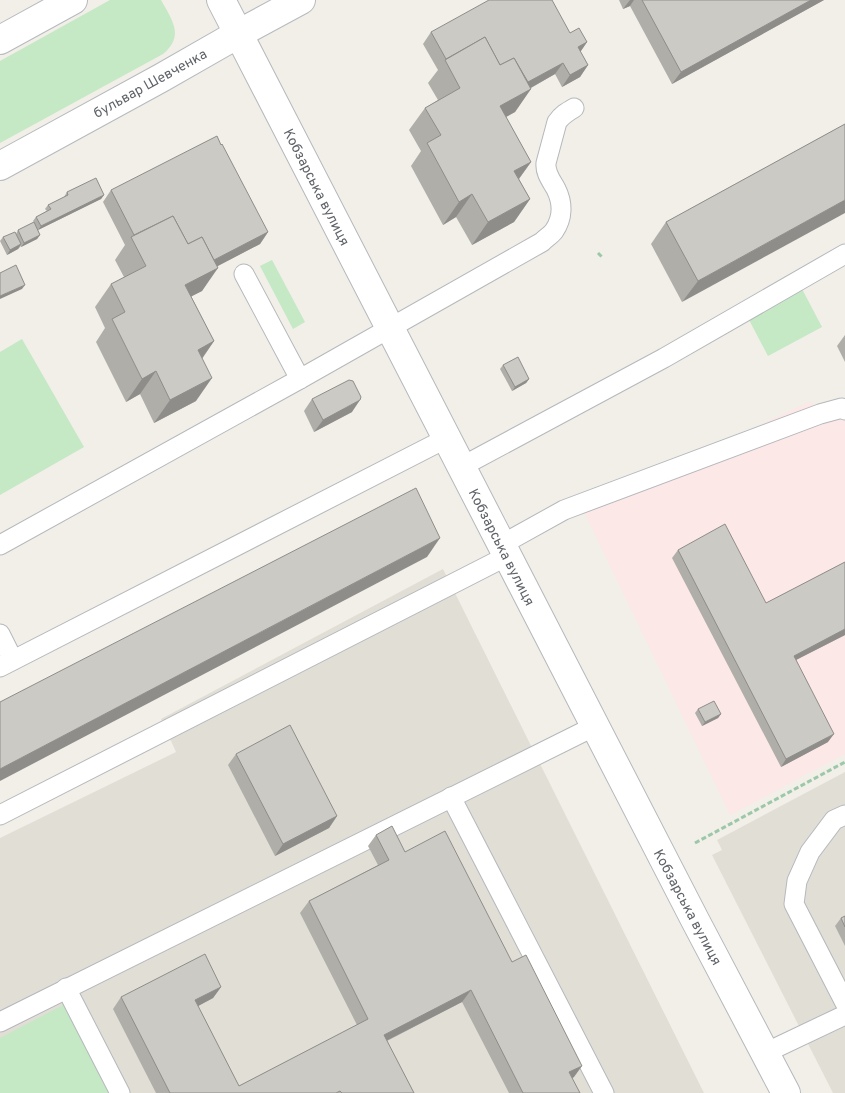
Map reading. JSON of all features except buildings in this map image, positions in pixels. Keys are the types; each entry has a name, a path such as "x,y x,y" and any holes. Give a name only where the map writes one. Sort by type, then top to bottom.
{"street":[{"path":"0,40 73,0"},
{"name":"Кобзарська вулиця","path":"221,0 786,1093"},
{"name":"бульвар Шевченка","path":"0,166 300,0"}],"lane":[{"path":"0,546 542,242 554,232 560,219 561,204 557,190 546,169 546,163 557,122 560,117 574,108"},
{"path":"461,467 664,358 845,254"},
{"path":"244,274 300,379"},
{"path":"0,815 504,550 564,510 820,414 842,408 845,410"},
{"path":"0,634 7,664 446,438"},
{"path":"0,1022 595,726"},
{"path":"451,797 604,1093"},
{"path":"845,815 834,820 810,852 797,881 794,904 845,1003"},
{"path":"66,988 120,1093"},
{"path":"765,1053 845,1015"}],"path":[{"path":"598,252 603,258"},
{"path":"695,843 845,762"}],"shaded area":[{"path":"808,402 845,416 845,754 730,815 583,510"},
{"path":"443,569 704,1093 0,1093 0,838 176,752 161,719"},
{"path":"845,772 845,1093 833,1093 712,855 722,850 717,840"}],"green space":[{"path":"110,0 161,0 174,28 174,41 170,47 163,54 0,143 0,61"},
{"path":"272,260 305,322 293,329 260,266"},
{"path":"801,287 822,327 768,356 747,316"},
{"path":"22,339 84,447 0,495 0,352"},
{"path":"69,1002 117,1093 0,1093 0,1038"}]}
